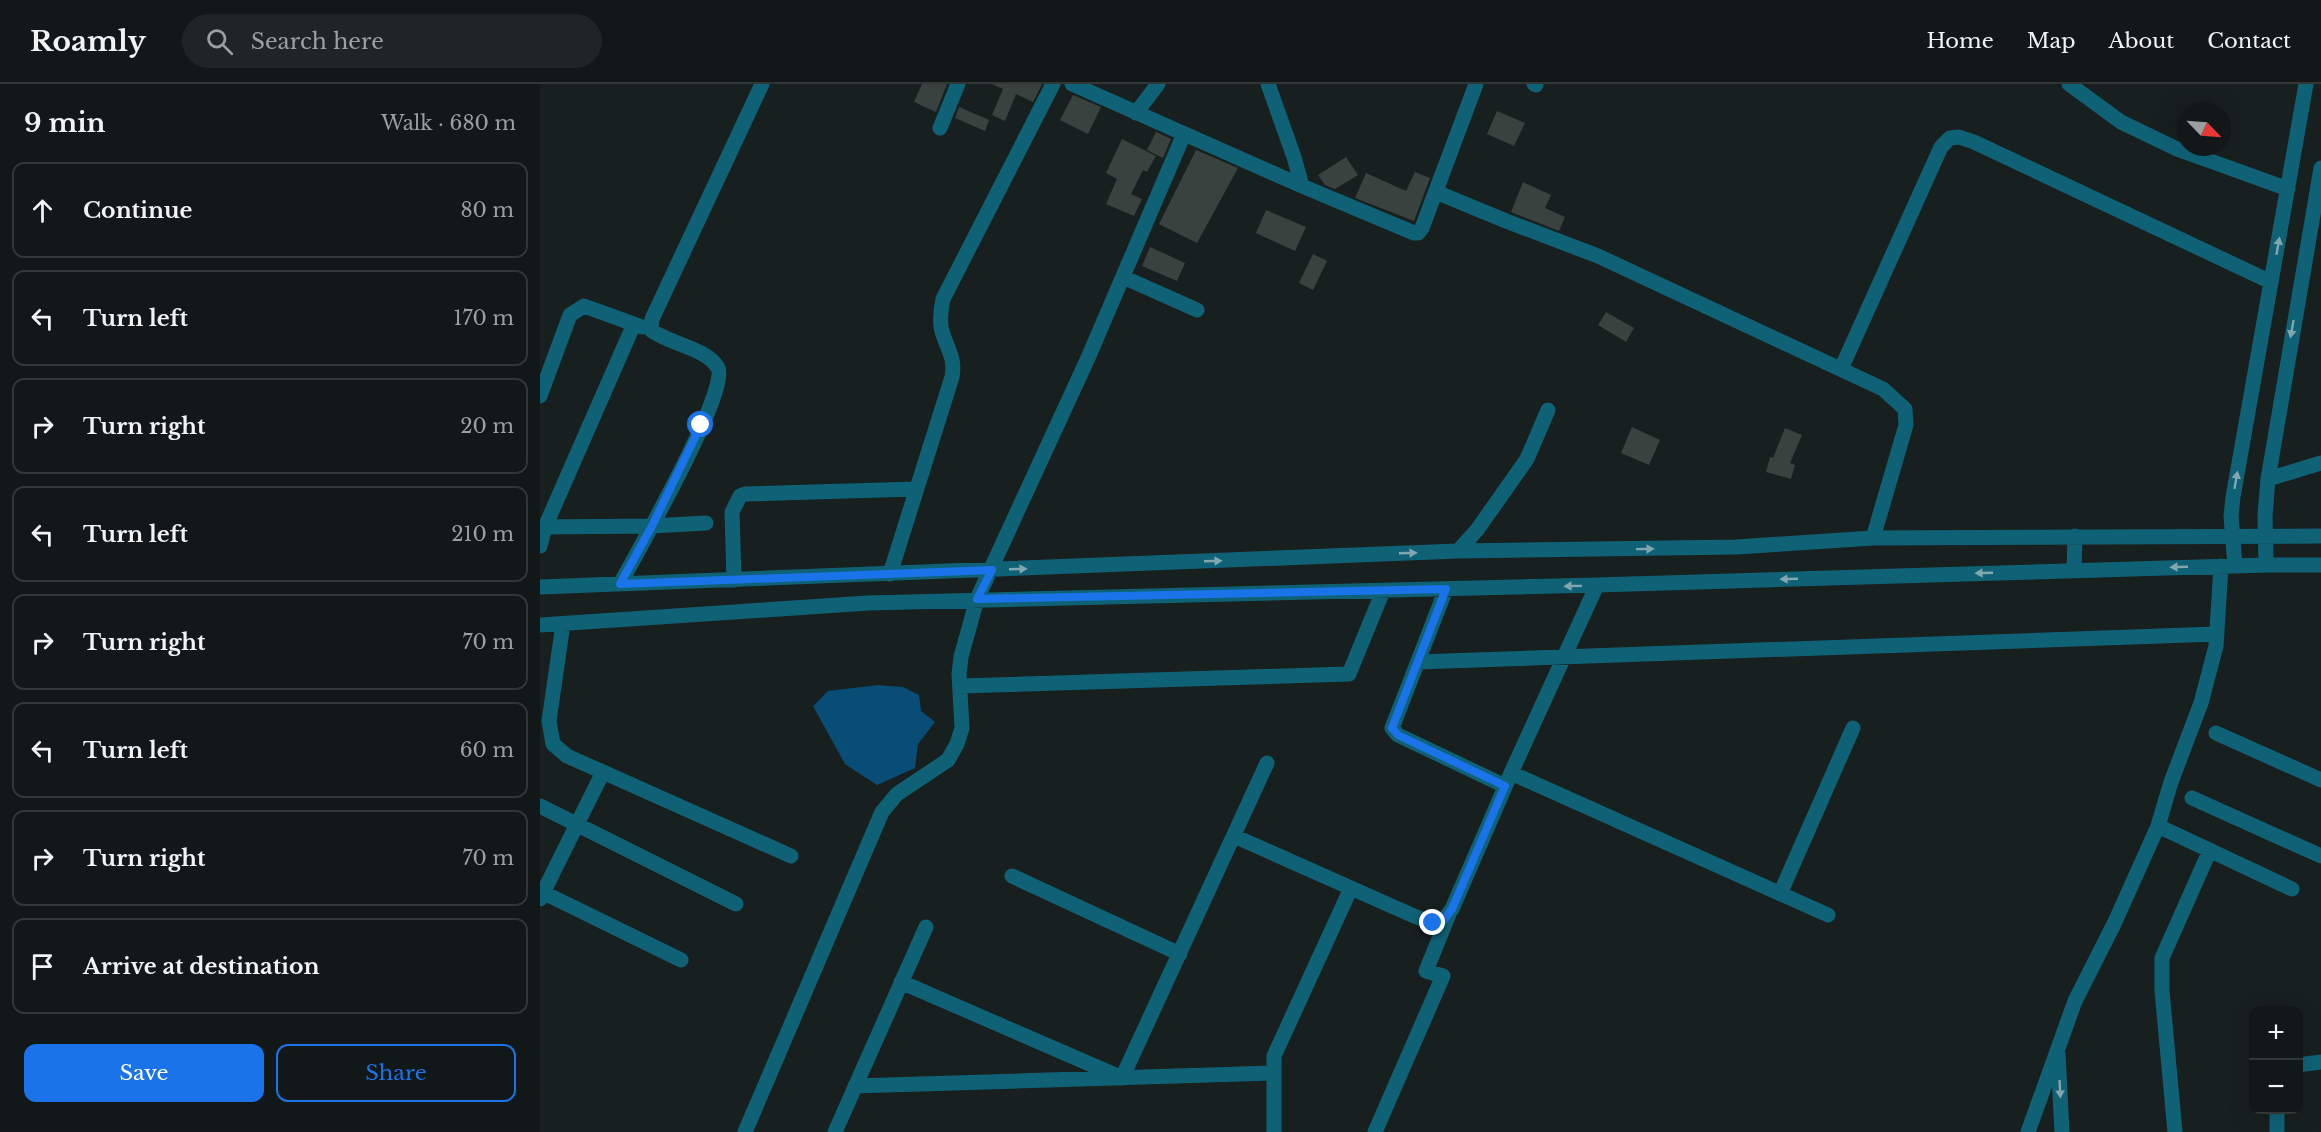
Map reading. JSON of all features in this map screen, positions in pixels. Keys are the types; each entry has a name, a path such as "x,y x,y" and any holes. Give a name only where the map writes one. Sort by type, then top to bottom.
{"street":[{"path":"651,330 652,319 659,303 762,84"},
{"path":"940,128 958,84"},
{"path":"891,574 954,365 941,327 943,298 1053,84"},
{"path":"1072,84 1302,186 1413,232 1418,232 1422,228 1476,84"},
{"path":"1136,113 1158,84"},
{"path":"1268,84 1302,186"},
{"path":"2069,84 2121,122 2177,149 2288,189"},
{"path":"2028,1132 2057,1045 2075,1001 2114,924 2158,826 2171,782 2201,704 2211,670 2232,538 2233,497 2306,84"},
{"path":"745,1132 882,812 897,794 948,760 957,744 962,728 961,657 977,599 1123,277 1184,134"},
{"path":"1841,369 1941,147 1950,138 1959,137 1974,142 2271,282"},
{"path":"2266,565 2268,479 2321,168"},
{"path":"1436,192 1598,256 1883,389 1905,409 1906,425 1873,538"},
{"path":"1123,277 1197,310"},
{"path":"540,396 570,315 584,306 651,330 660,337 712,360 720,371 719,384 712,401 652,526 620,584"},
{"path":"540,546 543,527 634,324"},
{"path":"1458,551 1477,530 1527,459 1548,410"},
{"path":"2268,479 2321,463"},
{"path":"734,580 732,512 740,496 916,489"},
{"path":"543,527 706,523"},
{"path":"2074,536 2074,571"},
{"path":"540,587 1458,551 1736,547 1873,538 2321,536"},
{"path":"540,625 868,603 977,599 1383,591 2321,565"},
{"path":"1375,1132 1443,976 1426,971 1508,779 1597,585"},
{"path":"1446,589 1392,728 1398,735 1508,779 1828,915"},
{"path":"960,686 1349,674 1383,591"},
{"path":"563,624 549,721 553,744 567,756 791,856"},
{"path":"1418,662 1565,655 2217,634"},
{"path":"1780,894 1853,728"},
{"path":"2216,733 2321,780"},
{"path":"1122,1078 1267,764"},
{"path":"603,772 541,894 681,960"},
{"path":"2192,798 2321,856"},
{"path":"540,806 736,904"},
{"path":"2158,826 2292,889"},
{"path":"1234,836 1433,923 1443,921 1452,909"},
{"path":"2175,1132 2162,991 2162,958 2210,850"},
{"path":"1012,876 1180,954"},
{"path":"1275,1132 1274,1056 1351,888"},
{"path":"835,1132 926,927"},
{"path":"901,982 1122,1078"},
{"path":"2057,1045 2062,1132"},
{"path":"2303,1064 2321,1062"},
{"path":"855,1086 1273,1073"},
{"path":"2037,1110 2039,1132"},
{"path":"2277,1114 2277,1132"}],"water":[{"path":"878,685 903,687 919,695 921,711 935,722 918,744 915,768 877,785 845,764 813,706 828,691"}],"building":[{"path":"922,84 947,84 936,112 914,102"},
{"path":"992,84 1042,84 1033,102 1016,94 1005,121 992,115 1003,89"},
{"path":"1073,95 1101,107 1088,134 1060,120"},
{"path":"959,107 989,120 985,131 955,118"},
{"path":"1497,111 1525,123 1514,146 1487,134"},
{"path":"1156,132 1171,139 1163,158 1147,150"},
{"path":"1122,139 1156,156 1147,172 1143,170 1131,194 1142,199 1134,216 1106,204 1117,179 1106,173"},
{"path":"1196,150 1238,168 1197,243 1159,224"},
{"path":"1346,157 1358,175 1335,189 1325,185 1318,175"},
{"path":"1415,172 1430,178 1414,221 1355,198 1366,173 1406,191"},
{"path":"1523,182 1551,195 1545,208 1565,217 1559,231 1511,212"},
{"path":"1266,210 1306,227 1295,251 1256,233"},
{"path":"1150,247 1185,263 1177,281 1142,266"},
{"path":"1313,254 1327,261 1313,290 1299,283"},
{"path":"1606,312 1634,328 1626,342 1598,325"},
{"path":"1632,427 1660,440 1649,465 1621,453"},
{"path":"1785,428 1802,435 1790,463 1795,465 1791,479 1766,472 1770,457 1773,458"}],"route":[{"path":"701,425 652,526 620,584 992,570 977,599 1446,589 1392,728 1398,735 1505,786 1452,909 1443,921 1433,923"}]}
